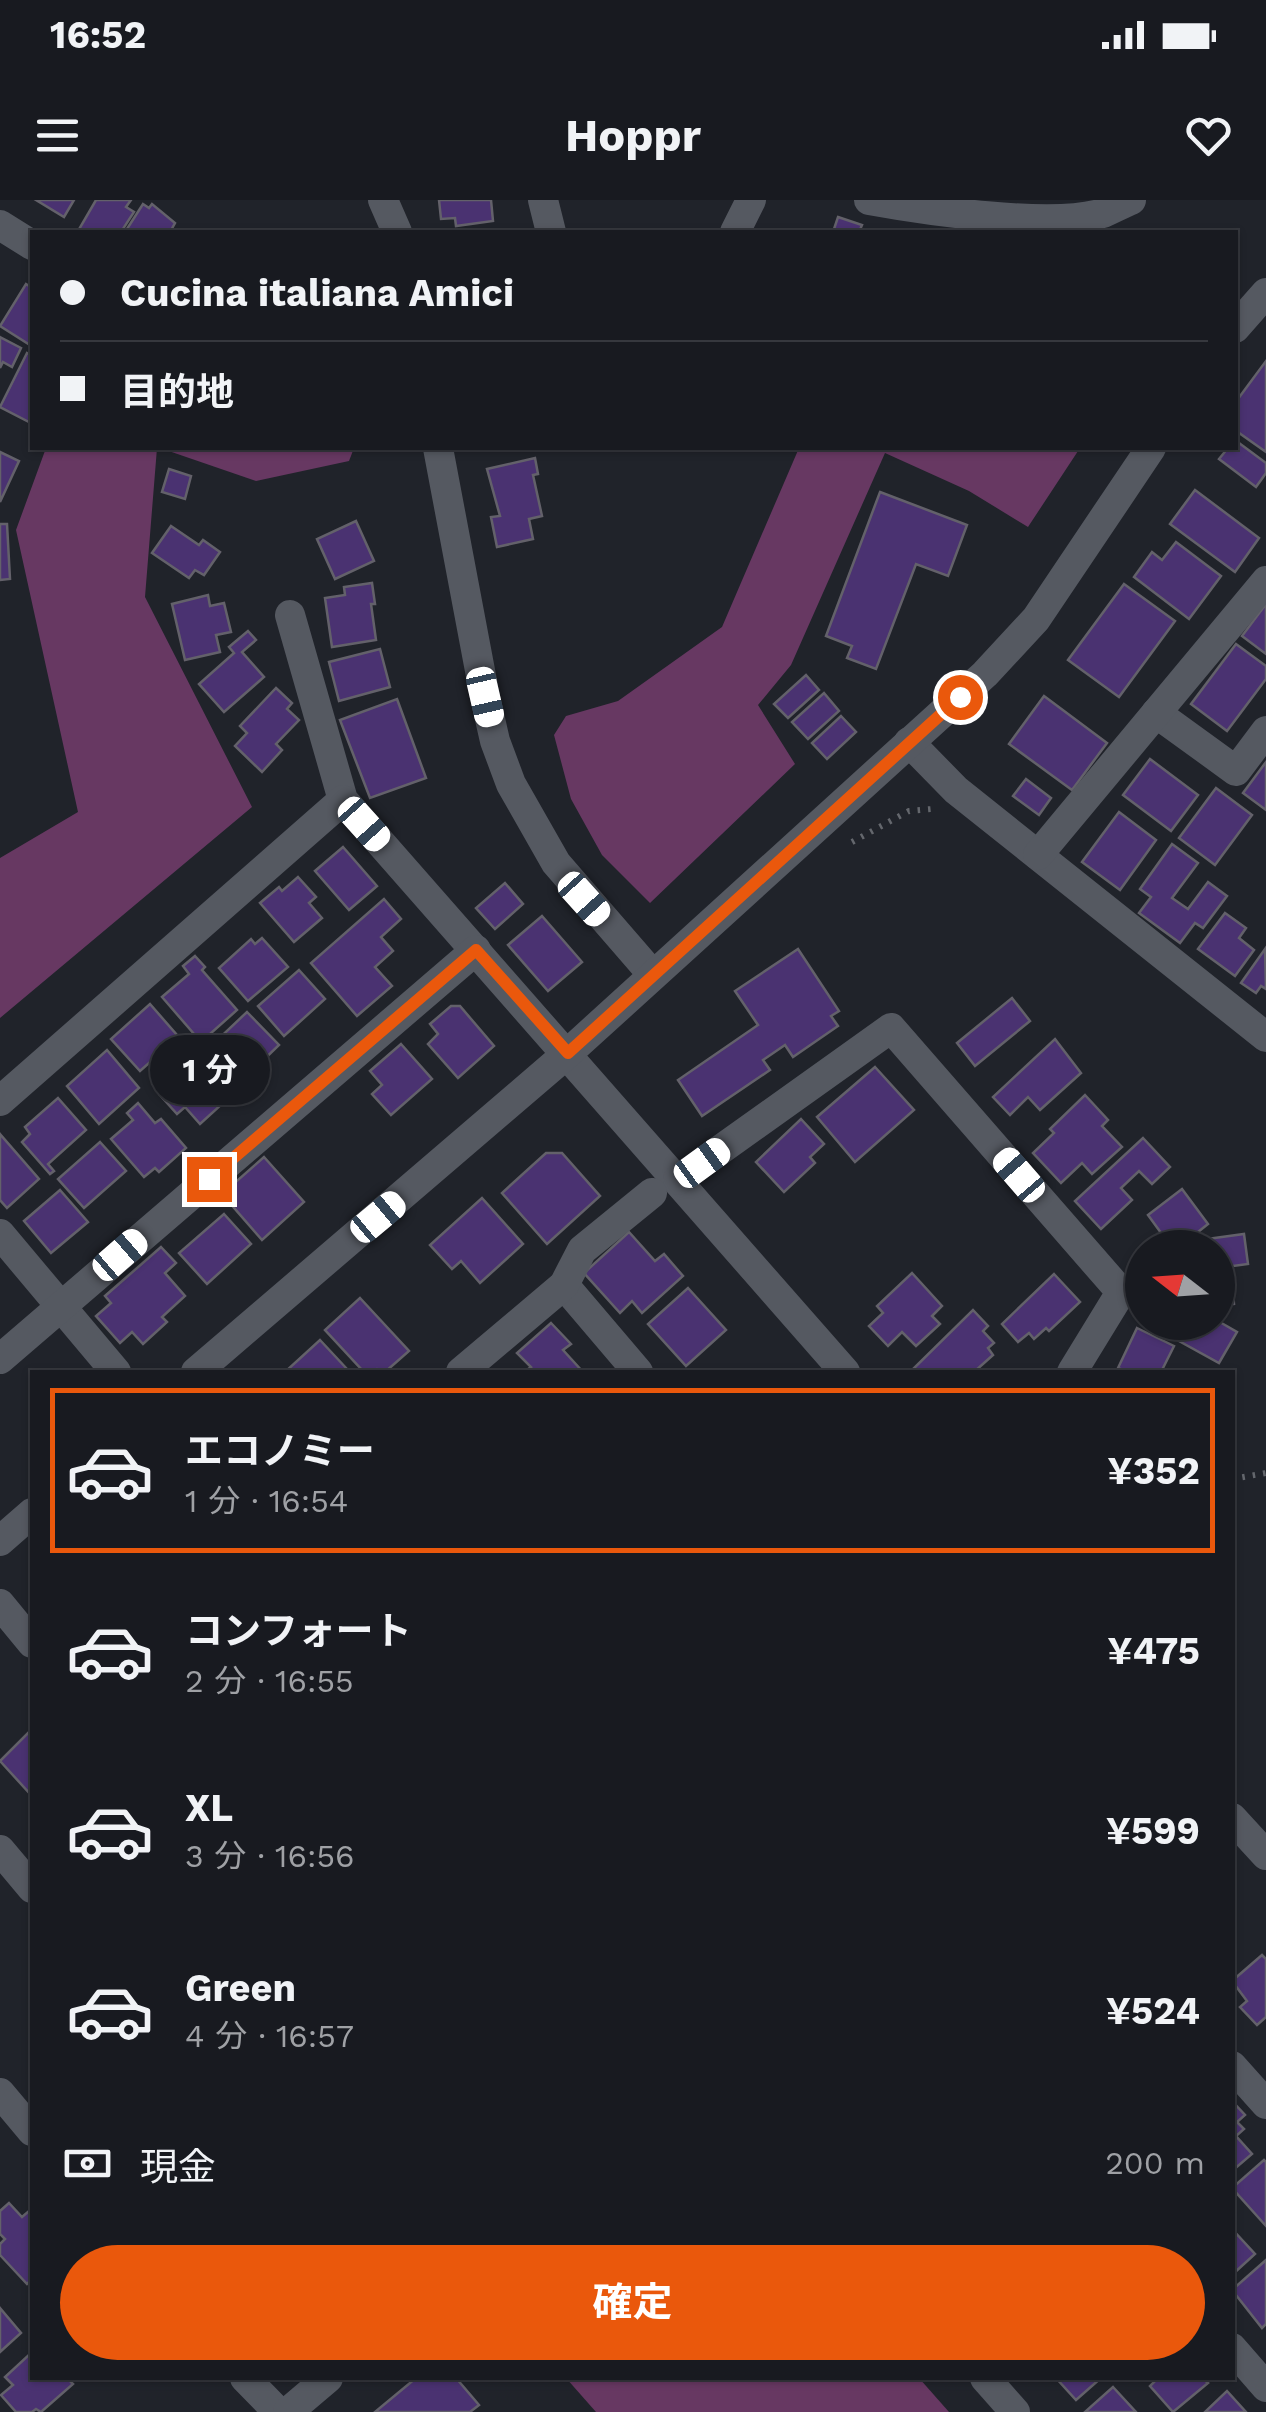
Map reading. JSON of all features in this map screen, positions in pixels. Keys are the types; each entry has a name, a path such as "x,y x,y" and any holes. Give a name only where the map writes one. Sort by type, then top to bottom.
{"street":[{"path":"384,200 396,230"},
{"path":"543,200 550,230"},
{"path":"736,230 751,200"},
{"path":"869,200 913,208 1045,218 1100,214 1132,200"},
{"path":"0,226 30,244"},
{"path":"1238,325 1266,293"},
{"path":"438,450 485,697 495,741 511,784 556,864 654,975"},
{"path":"198,1370 568,1053 984,674 1036,619 1150,450"},
{"path":"1038,856 1266,580"},
{"path":"290,615 343,800 568,1053 665,1186 843,1370"},
{"path":"1156,713 1236,771 1266,731"},
{"path":"909,742 956,790 1266,1037"},
{"path":"0,1101 343,800"},
{"path":"0,1358 476,950"},
{"path":"463,1370 564,1285 582,1250 665,1186 891,1028 1121,1292 1073,1370"},
{"path":"0,1234 114,1370"},
{"path":"564,1285 636,1370"},
{"path":"0,1541 30,1515"},
{"path":"0,1604 30,1641"},
{"path":"1235,1821 1266,1856"},
{"path":"0,1850 30,1886"},
{"path":"1235,2069 1266,2104"},
{"path":"0,2093 30,2129"},
{"path":"1235,2351 1266,2387"},
{"path":"246,2380 278,2412"},
{"path":"288,2412 326,2380"},
{"path":"987,2380 1014,2412"}],"path":[{"path":"842,847 909,811 932,809"},
{"path":"1235,1478 1266,1473"}],"shaded area":[{"path":"45,450 157,450 145,597 252,807 0,1018 0,858 78,812 16,530"},
{"path":"166,450 353,450 349,461 256,481"},
{"path":"798,450 1079,450 1028,527 969,491 885,453 791,665 758,705 795,764 650,903 602,855 571,799 554,735 566,716 618,701 722,627"},
{"path":"568,2380 921,2380 949,2412 596,2412"}],"building":[{"path":"36,200 74,200 64,217"},
{"path":"96,200 131,200 126,207 134,212 122,230 79,230"},
{"path":"439,200 491,200 493,221 456,226 455,218 441,219"},
{"path":"143,204 149,208 152,204 175,223 171,230 126,230"},
{"path":"838,217 862,225 860,230 834,230"},
{"path":"26,284 30,287 30,345 0,326"},
{"path":"0,337 21,348 12,367 3,362 0,368"},
{"path":"27,353 29,422 0,407"},
{"path":"1266,361 1266,452 1238,432 1238,399"},
{"path":"1238,442 1266,463 1266,473 1256,487 1219,459 1226,450 1238,450"},
{"path":"0,452 19,461 0,502"},
{"path":"535,458 538,474 533,475 542,516 529,519 533,539 497,547 491,517 500,516 487,469"},
{"path":"169,469 191,476 185,499 162,492"},
{"path":"1195,490 1259,538 1235,572 1170,524"},
{"path":"880,492 967,525 948,576 916,564 876,669 847,658 852,646 826,636"},
{"path":"356,521 374,561 335,579 317,539"},
{"path":"0,524 7,524 10,579 0,580"},
{"path":"171,526 199,545 203,540 220,552 204,575 195,570 189,578 152,553"},
{"path":"1176,542 1221,576 1189,619 1134,577 1152,552 1162,560"},
{"path":"372,583 376,640 332,647 325,598 345,595 344,587"},
{"path":"1124,584 1175,621 1119,697 1068,660"},
{"path":"208,595 210,606 224,603 231,632 216,635 220,652 185,660 172,604"},
{"path":"1266,604 1266,654 1242,636"},
{"path":"248,631 256,640 242,652 264,677 224,712 199,684 234,653 229,647"},
{"path":"1236,644 1266,666 1266,679 1227,731 1191,704"},
{"path":"380,649 390,687 339,701 329,662"},
{"path":"806,675 819,690 788,718 774,704"},
{"path":"276,688 292,703 287,709 299,720 276,744 282,750 262,772 235,746 247,733 240,726"},
{"path":"824,693 839,711 808,739 792,722"},
{"path":"1044,696 1107,743 1072,790 1009,744"},
{"path":"397,699 426,778 370,798 340,720"},
{"path":"841,716 856,732 827,759 812,743"},
{"path":"1150,759 1198,795 1171,831 1123,795"},
{"path":"1266,762 1266,810 1243,793"},
{"path":"1026,779 1051,798 1039,815 1013,796"},
{"path":"1216,788 1252,815 1215,865 1179,838"},
{"path":"1119,812 1156,840 1120,890 1082,862"},
{"path":"1172,844 1198,863 1172,898 1188,909 1208,882 1227,896 1203,928 1195,923 1180,943 1139,913 1151,897 1140,889"},
{"path":"343,847 377,886 349,910 315,871"},
{"path":"298,877 316,897 309,903 322,918 294,942 260,903"},
{"path":"505,883 523,904 495,929 476,908"},
{"path":"384,899 401,919 381,937 393,951 375,967 392,986 357,1016 311,963"},
{"path":"1225,913 1246,928 1239,938 1254,950 1235,976 1198,949"},
{"path":"542,916 582,962 548,991 508,945"},
{"path":"262,938 288,967 248,1001 219,968 251,939 255,944"},
{"path":"798,949 839,1011 831,1016 838,1026 793,1057 785,1045 763,1060 770,1070 702,1116 678,1080 758,1025 735,991"},
{"path":"1265,949 1266,989 1261,986 1256,993 1241,983"},
{"path":"195,956 205,967 202,970 237,1010 201,1042 162,997 189,974 183,966"},
{"path":"299,970 325,999 284,1036 258,1006"},
{"path":"1012,998 1030,1021 975,1066 957,1043"},
{"path":"150,1004 181,1045 163,1061 158,1055 140,1071 111,1039"},
{"path":"451,1006 460,1006 494,1046 458,1078 428,1044 438,1034 430,1024"},
{"path":"247,1012 279,1045 243,1080 211,1046"},
{"path":"1055,1039 1081,1073 1040,1110 1028,1097 1010,1115 993,1097"},
{"path":"401,1044 432,1079 391,1115 372,1094 382,1085 370,1071"},
{"path":"107,1050 139,1088 99,1124 67,1086"},
{"path":"202,1058 233,1094 200,1124 185,1107 177,1114 160,1095"},
{"path":"875,1067 914,1110 855,1162 817,1117"},
{"path":"1085,1095 1108,1120 1102,1126 1122,1147 1092,1174 1082,1163 1061,1183 1033,1153 1054,1133 1050,1129"},
{"path":"58,1098 86,1130 48,1164 54,1171 50,1174 22,1142 30,1134 25,1127"},
{"path":"138,1103 155,1123 161,1119 186,1148 159,1172 155,1168 144,1177 111,1139 133,1120 127,1113"},
{"path":"801,1119 824,1144 810,1157 815,1163 784,1192 756,1162"},
{"path":"0,1134 39,1179 7,1208 0,1200"},
{"path":"1143,1138 1170,1167 1152,1184 1139,1171 1121,1188 1132,1200 1101,1229 1075,1201"},
{"path":"100,1142 126,1171 84,1208 58,1179"},
{"path":"546,1153 562,1153 600,1196 547,1244 502,1193"},
{"path":"264,1157 304,1202 262,1240 222,1194"},
{"path":"1182,1189 1208,1224 1200,1230 1159,1230 1148,1215"},
{"path":"60,1190 88,1222 51,1253 24,1221"},
{"path":"482,1198 523,1244 480,1283 461,1261 452,1269 430,1245"},
{"path":"224,1214 251,1244 207,1284 179,1253"},
{"path":"629,1232 655,1261 664,1254 683,1276 642,1313 632,1301 620,1313 584,1273"},
{"path":"1244,1234 1248,1264 1235,1266 1235,1235"},
{"path":"161,1247 176,1263 165,1273 185,1296 162,1317 167,1322 143,1344 132,1332 120,1343 96,1316 111,1303 105,1296"},
{"path":"912,1273 942,1306 932,1316 940,1324 916,1346 902,1332 888,1346 869,1326 883,1313 877,1306"},
{"path":"1054,1274 1080,1302 1049,1331 1046,1328 1034,1339 1029,1333 1018,1342 1002,1324"},
{"path":"688,1288 726,1330 686,1366 648,1324"},
{"path":"360,1298 409,1351 387,1370 362,1370 325,1330"},
{"path":"973,1310 988,1326 983,1331 994,1343 988,1348 993,1355 976,1370 912,1370"},
{"path":"551,1323 571,1344 563,1350 581,1370 527,1370 531,1367 517,1353"},
{"path":"320,1340 347,1369 346,1370 287,1370"},
{"path":"1131,1340 1162,1340 1174,1346 1162,1370 1118,1368"},
{"path":"1179,1340 1232,1340 1219,1363"},
{"path":"30,1731 30,1794 0,1761"},
{"path":"1262,1955 1266,1959 1266,2017 1257,2025 1240,2007 1247,2001 1235,1985 1235,1978"},
{"path":"1235,2104 1245,2115 1237,2122 1244,2129 1236,2136 1252,2154 1235,2168"},
{"path":"1266,2162 1266,2226 1235,2191 1235,2185"},
{"path":"9,2203 22,2217 30,2212 27,2284 0,2255 0,2244 5,2239 0,2234 0,2211"},
{"path":"1235,2232 1255,2254 1235,2272"},
{"path":"1266,2260 1266,2324 1262,2328 1235,2294 1235,2287"},
{"path":"0,2308 21,2333 0,2352"},
{"path":"30,2354 30,2380 69,2380 73,2384 41,2412 16,2412 1,2395 13,2385 5,2377"},
{"path":"414,2380 458,2380 479,2405 470,2412 375,2412"},
{"path":"1058,2380 1099,2380 1076,2400"},
{"path":"1156,2380 1208,2383 1173,2412 1150,2386"},
{"path":"1113,2387 1136,2412 1085,2412"},
{"path":"1227,2391 1246,2412 1205,2412"}],"route":[{"path":"209,1179 476,950 568,1053 960,697"}]}
